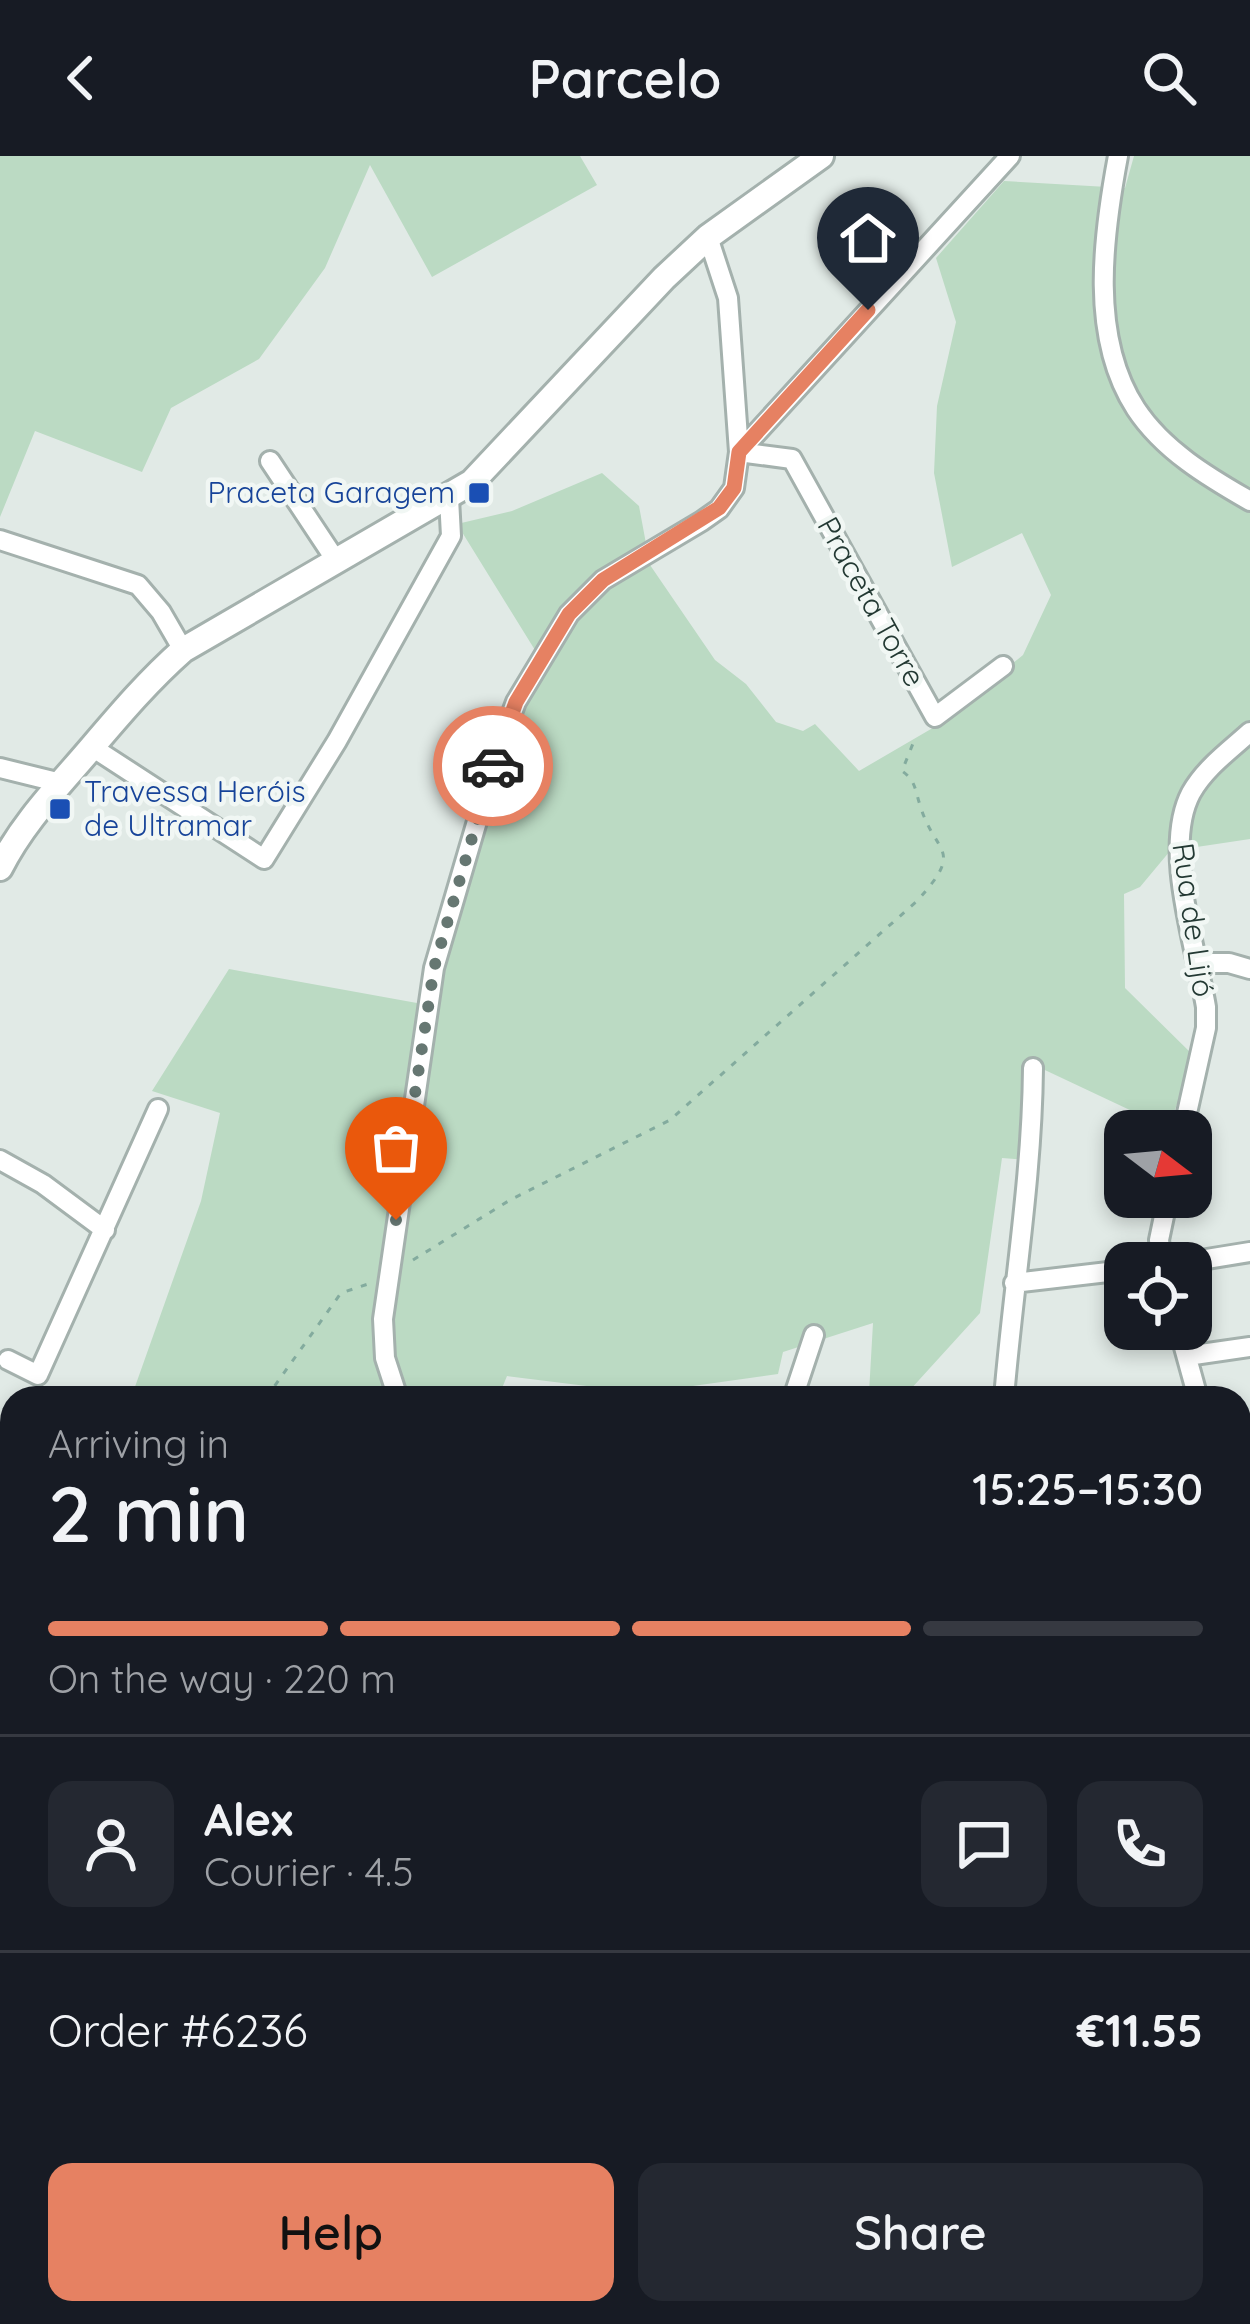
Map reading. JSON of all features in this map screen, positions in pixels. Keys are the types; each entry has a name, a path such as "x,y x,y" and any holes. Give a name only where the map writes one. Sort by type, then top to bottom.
{"street":[{"path":"0,868 15,838 61,783 146,683 183,650 449,498 496,458 708,237 821,156"},
{"path":"739,452 1010,156"},
{"path":"1118,156 1109,214 1105,301 1120,381 1158,436 1186,461 1250,501"},
{"path":"394,1386 385,1358 383,1319 434,968 516,702 569,614 603,580 719,508 734,488 739,452 728,298 708,237"},
{"name":"Praceta Torre","path":"739,452 792,459 935,717 1003,667"},
{"path":"270,461 338,562"},
{"path":"92,747 264,859 337,741 451,536 449,498"},
{"path":"0,540 138,585 183,650"},
{"name":"Rua de Lijó","path":"1188,1110 1206,1028 1180,864 1180,820 1208,769 1250,732"},
{"path":"0,768 61,783"},
{"path":"1199,963 1250,969"},
{"path":"1005,1386 1032,1151 1033,1068"},
{"path":"8,1360 38,1375 158,1109"},
{"path":"0,1160 43,1184 105,1230"},
{"path":"1212,1258 1250,1252"},
{"path":"1014,1283 1104,1272"},
{"path":"797,1386 814,1335"},
{"path":"1186,1356 1250,1347"},
{"path":"1184,1350 1195,1386"}],"path":[{"path":"275,1386 341,1293 389,1274 510,1200 670,1120 917,901 939,876 944,854 920,808 917,788 902,772 914,741"}],"green space":[{"path":"0,156 580,156 597,185 432,277 370,165 325,268 259,359 171,408 142,472 35,431 0,517"},
{"path":"1134,156 1250,156 1250,839 1170,851 1140,887 1124,894 1125,988 1195,1057 1175,1110 1130,1110 1030,1063 1027,1160 1002,1158 980,1313 914,1386 869,1386 873,1323 783,1352 778,1374 693,1386 587,1386 507,1376 503,1386 135,1386 201,1201 220,1113 152,1091 229,969 428,1005 514,711 543,663 457,524 512,511 602,473 639,506 650,565 715,660 746,684 776,722 803,731 815,724 859,771 931,729 1023,655 1051,595 1022,533 952,567 934,473 937,406 956,322 936,258 1004,181 1125,188"}],"way so far":[{"path":"396,1220 434,968 493,766"}],"place":[{"name":"Praceta Garagem","path":"479,493"},
{"name":"Travessa Heróis de Ultramar","path":"60,809"}],"route":[{"path":"493,766 516,702 569,614 603,580 719,508 734,488 739,452 868,310"}]}
